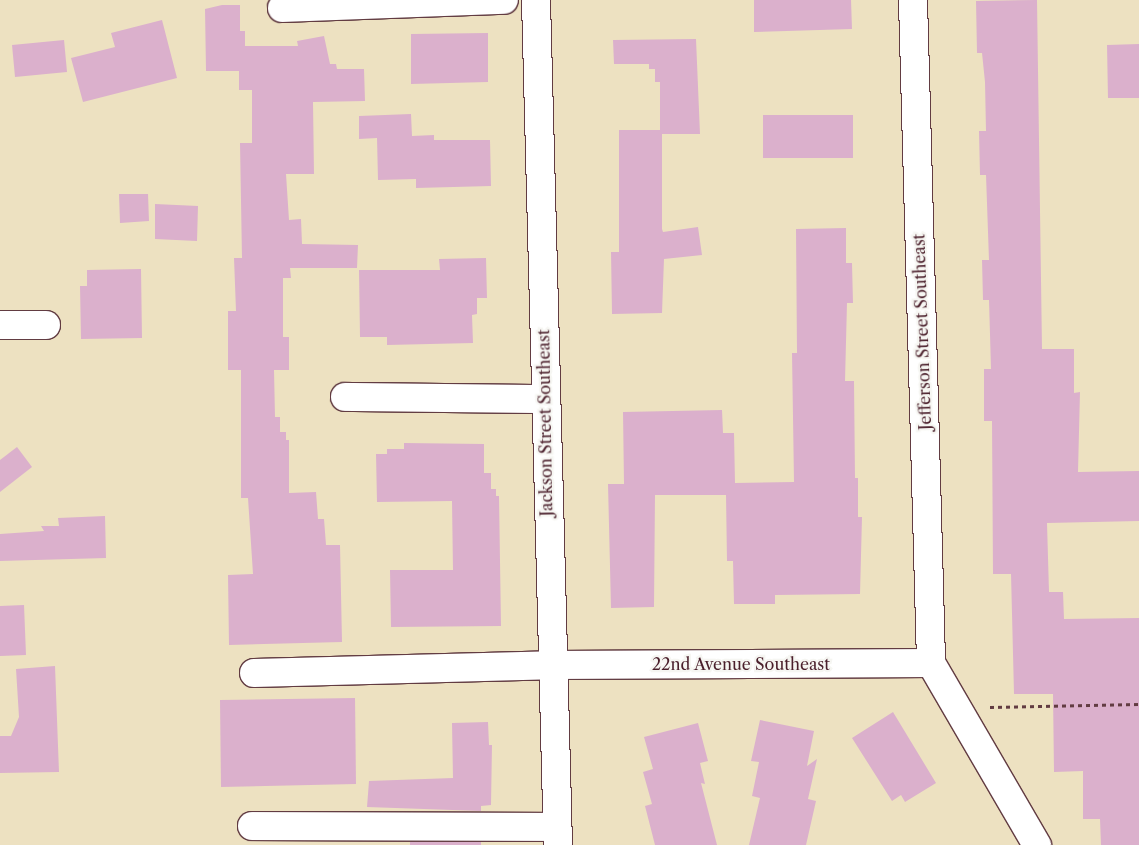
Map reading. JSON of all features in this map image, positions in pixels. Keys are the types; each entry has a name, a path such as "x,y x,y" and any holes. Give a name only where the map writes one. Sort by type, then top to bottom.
{"street":[{"path":"282,8 504,0"},
{"name":"Jackson Street Southeast","path":"536,0 544,399 551,665 558,836"},
{"name":"Jefferson Street Southeast","path":"912,0 931,663"},
{"path":"0,326 46,325"},
{"path":"345,397 544,399"},
{"path":"931,663 1037,845"},
{"name":"22nd Avenue Southeast","path":"254,673 551,665 931,663"},
{"path":"252,826 558,836"}],"path":[{"path":"957,708 1139,704"}],"building":[{"path":"754,0 851,0 852,29 754,32"},
{"path":"1037,0 1042,349 1074,349 1074,393 1080,392 1078,472 1139,471 1139,521 1047,523 1049,592 1063,592 1064,619 1139,618 1139,845 1101,845 1100,819 1083,819 1083,771 1054,772 1053,694 1014,694 1011,574 993,574 992,421 984,421 984,369 991,369 989,300 983,300 982,260 989,260 986,175 980,175 979,131 986,131 985,82 982,53 977,53 976,1"},
{"path":"222,5 240,5 240,31 245,31 245,46 298,46 297,41 324,36 330,64 336,64 337,69 364,69 365,101 313,102 314,174 286,174 289,220 301,219 302,244 358,245 357,268 290,268 291,278 283,278 283,337 289,337 289,370 274,370 275,417 280,417 280,432 286,432 286,440 289,440 289,493 316,492 318,519 324,519 326,545 340,545 342,642 229,645 228,575 253,574 248,498 241,498 241,370 228,370 228,311 236,311 234,258 242,258 240,143 252,143 252,90 239,90 239,71 206,71 205,9"},
{"path":"162,20 177,78 83,102 71,58 115,47 111,33"},
{"path":"488,33 488,82 411,84 411,34"},
{"path":"696,39 700,134 662,134 662,229 663,232 698,227 702,255 664,259 662,313 612,314 611,252 619,252 619,130 660,130 660,82 655,82 655,69 649,69 649,64 614,64 613,40"},
{"path":"64,40 67,72 15,77 12,45"},
{"path":"1139,44 1139,98 1108,98 1107,45"},
{"path":"411,114 412,136 434,135 434,140 490,140 491,186 416,188 416,179 378,180 377,138 359,139 359,116"},
{"path":"763,115 853,115 853,158 763,158"},
{"path":"119,194 148,194 149,221 120,223"},
{"path":"155,204 198,206 197,241 155,239"},
{"path":"846,228 846,263 852,263 853,303 847,303 845,381 854,381 855,478 858,478 858,517 862,517 860,594 775,595 775,604 734,604 733,561 727,561 726,495 655,495 654,607 611,608 608,484 624,484 623,412 722,410 723,433 734,433 735,483 794,482 792,353 797,353 796,229"},
{"path":"486,258 487,298 477,298 477,314 472,315 473,343 387,345 387,337 360,337 359,270 440,270 439,259"},
{"path":"141,269 142,338 81,339 80,286 87,286 87,270"},
{"path":"404,443 484,444 484,473 491,473 491,489 496,489 496,496 499,496 501,626 391,627 390,570 453,570 452,501 377,502 376,454 387,454 387,449 404,449"},
{"path":"17,447 32,467 0,492 0,460"},
{"path":"105,516 106,558 0,561 0,534 44,531 41,526 59,526 58,518"},
{"path":"24,605 26,655 0,656 0,606"},
{"path":"55,666 59,772 0,773 0,736 11,736 19,717 16,669"},
{"path":"355,698 356,784 221,787 220,700"},
{"path":"893,712 936,783 905,802 901,795 892,801 852,738"},
{"path":"760,720 814,731 807,766 817,759 808,799 816,801 806,845 749,845 760,798 752,796 759,762 751,761"},
{"path":"488,722 489,745 492,745 491,805 481,806 481,811 367,807 369,781 453,778 452,723"},
{"path":"698,723 708,761 700,763 705,784 701,783 717,845 655,845 645,806 652,804 643,772 653,769 644,737"},
{"path":"410,842 481,842 481,845 410,845"}]}
